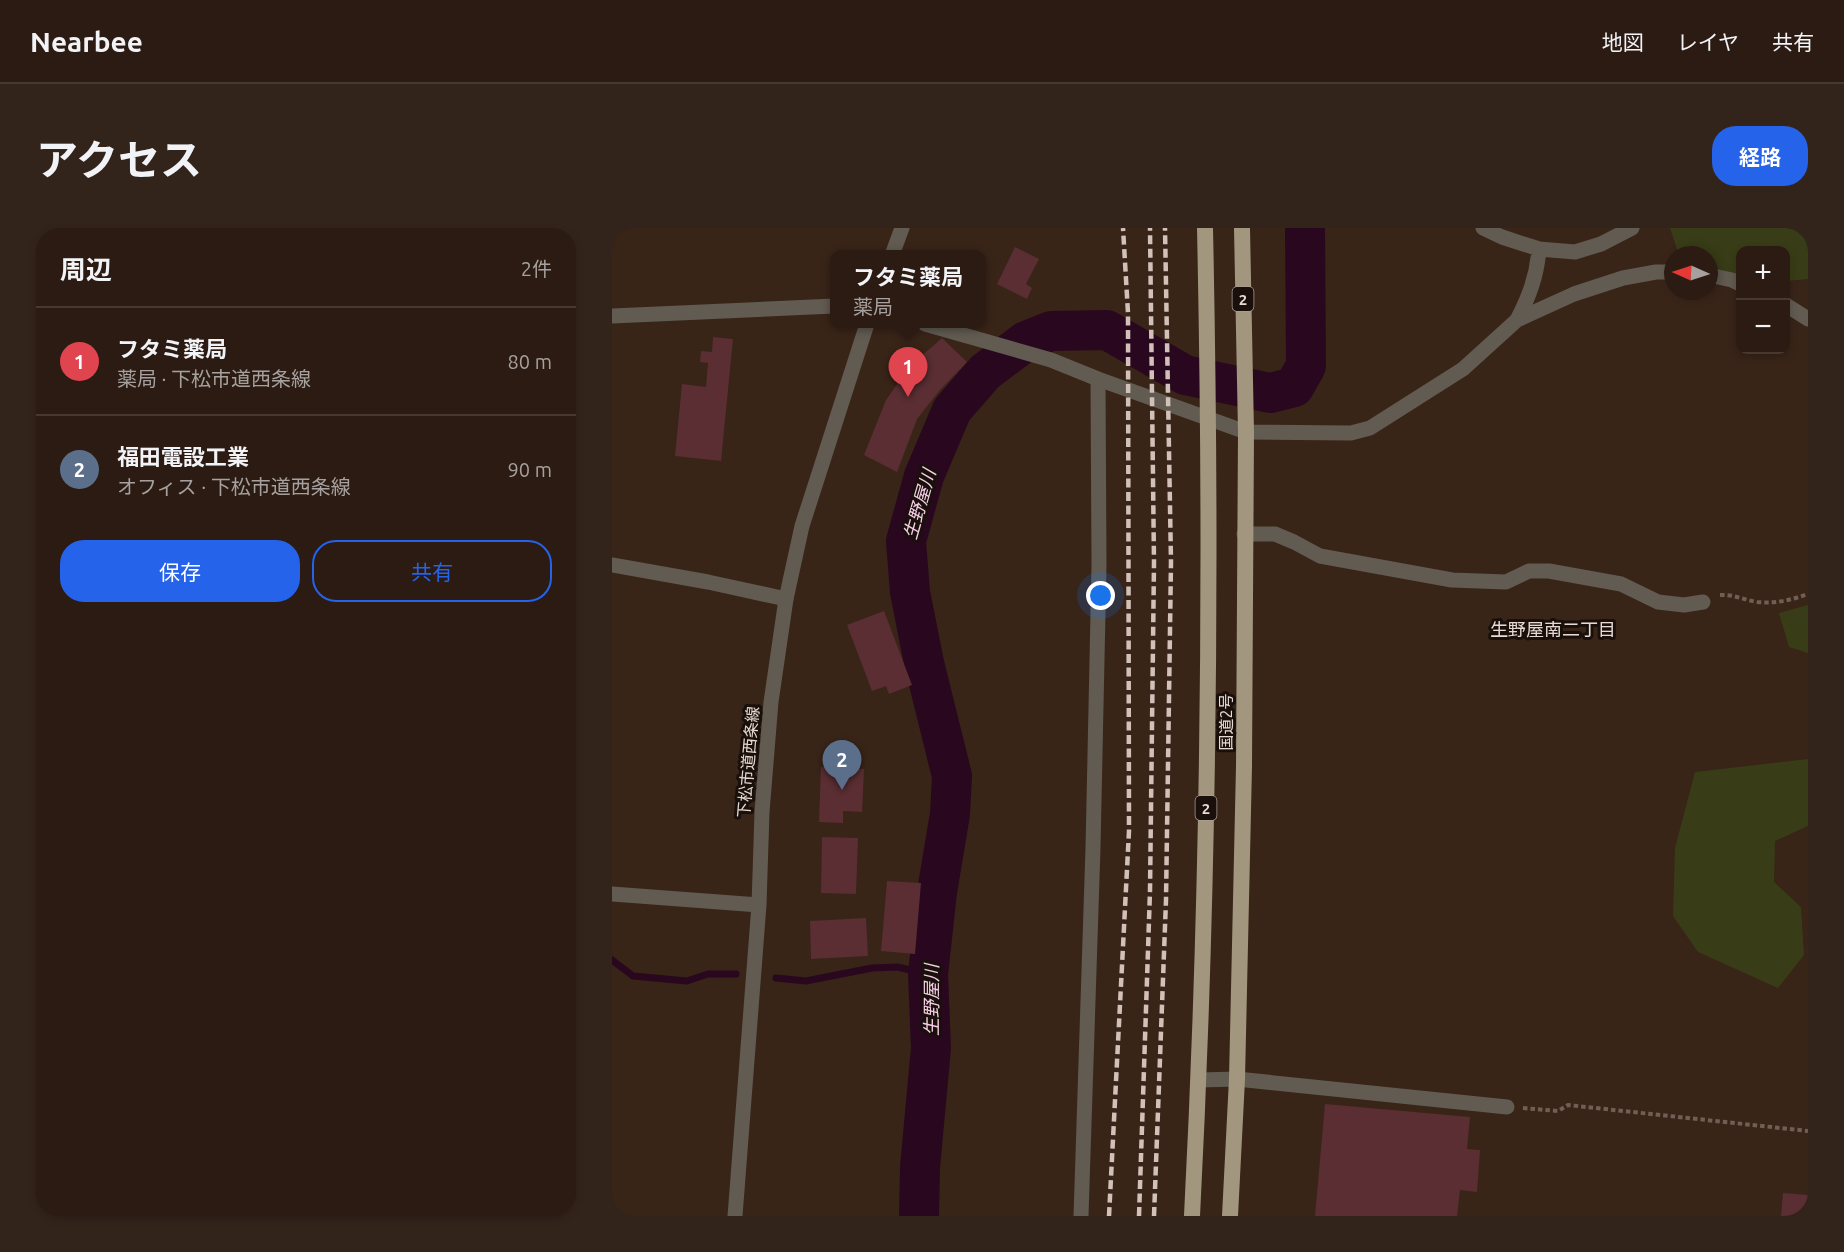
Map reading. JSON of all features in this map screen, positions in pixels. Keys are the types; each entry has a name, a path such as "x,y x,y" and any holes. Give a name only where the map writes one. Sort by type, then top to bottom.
{"highway":[{"name":"国道2号","path":"1192,1216 1199,1080 1207,763 1208,400 1205,228"},
{"name":"国道2号","path":"1230,1216 1237,1079 1244,766 1246,432 1242,228"}],"street":[{"path":"894,250 902,228"},
{"path":"1483,228 1539,249 1575,252 1602,244 1632,228"},
{"path":"1517,320 1531,291 1539,249"},
{"path":"940,328 1051,360 1246,432 1351,433 1370,429 1463,369 1517,320 1574,294 1623,278 1664,272"},
{"path":"1718,278 1736,282"},
{"path":"612,316 830,306"},
{"path":"1790,308 1808,319"},
{"name":"下松市道西条線","path":"735,1216 759,905 762,812 770,713 786,599 802,526 866,328"},
{"path":"1081,1216 1093,860 1099,578 1098,379"},
{"path":"1245,534 1275,534 1320,556 1452,580 1506,582 1530,571 1549,571 1621,584 1658,602 1684,604 1703,602"},
{"path":"612,565 786,599"},
{"path":"612,894 759,905"},
{"path":"1199,1080 1237,1079 1507,1107"}],"path":[{"path":"1703,602 1717,596 1730,595 1756,602 1776,603 1808,594"},
{"path":"1507,1107 1558,1111 1568,1106 1808,1131"}],"green space":[{"path":"1670,228 1808,228 1808,279 1790,281 1790,246 1736,246 1736,279 1718,272 1718,246 1676,246"},
{"path":"1808,605 1808,653 1789,647 1779,613"},
{"path":"1808,759 1808,826 1775,841 1774,882 1801,907 1804,955 1778,988 1698,952 1673,916 1675,848 1695,772"}],"building":[{"path":"1015,247 1039,259 1026,284 1032,288 1027,299 997,284"},
{"path":"713,337 733,339 721,461 675,456 682,384 706,387 708,363 700,362 701,351 712,352"},
{"path":"942,338 967,362 940,390 917,419 897,472 864,455 886,400 910,366"},
{"path":"884,611 912,685 889,694 886,686 872,691 847,625"},
{"path":"821,767 864,769 862,812 843,811 843,823 819,822"},
{"path":"822,837 858,838 856,894 821,893"},
{"path":"887,881 921,883 915,954 881,951"},
{"path":"866,918 868,956 811,959 810,921"},
{"path":"1325,1104 1470,1117 1467,1149 1480,1150 1477,1192 1460,1190 1457,1216 1315,1216"},
{"path":"1783,1193 1808,1195 1808,1216 1781,1216"}],"waterway":[{"name":"生野屋川","path":"919,1216 920,1167 931,1048 928,974 937,892 950,814 952,776 924,663 910,592 906,541 924,476 952,410 985,372 1026,341 1051,331 1107,330 1185,375 1270,393 1294,387 1306,366 1305,228"},
{"path":"612,960 633,976 687,981 708,974 736,974"},
{"path":"776,978 806,981 872,968 897,967 928,974"}],"railway":[{"path":"1109,1216 1129,831 1128,313 1123,228"},
{"path":"1139,1216 1150,891 1154,562 1150,228"},
{"path":"1154,1216 1166,900 1171,562 1165,228"}],"place":[{"name":"フタミ薬局","path":"908,397"},
{"name":"福田電設工業","path":"842,790"}],"district":[{"name":"生野屋南二丁目","path":"1553,629"}]}
